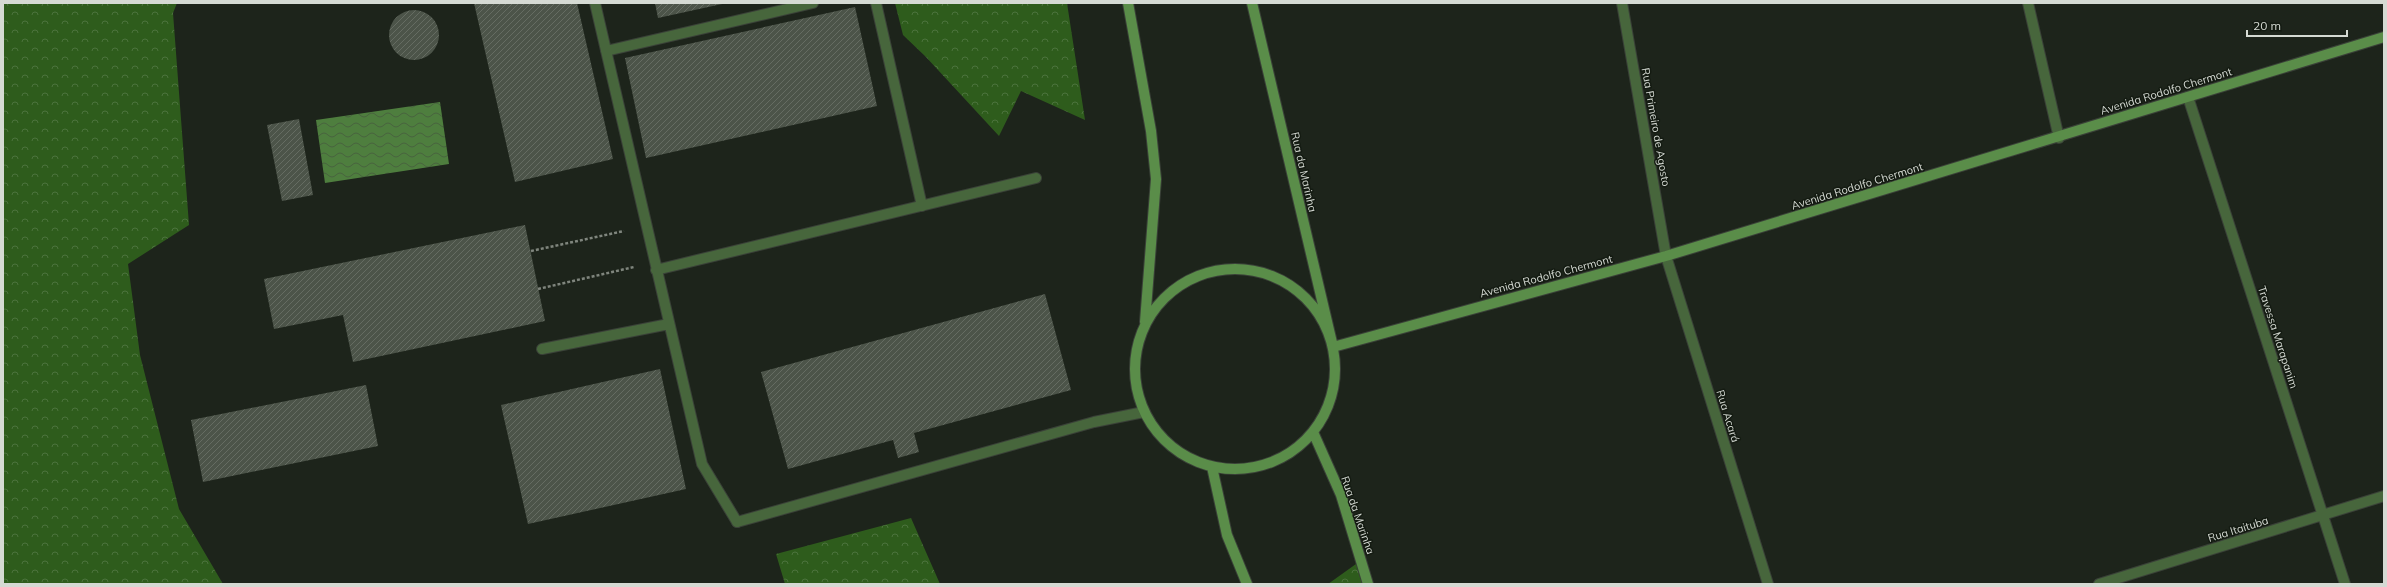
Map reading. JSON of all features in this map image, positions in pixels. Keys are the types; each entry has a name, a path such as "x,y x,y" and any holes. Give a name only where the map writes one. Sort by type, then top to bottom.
{"main road":[{"path":"1128,3 1151,131 1156,179 1145,324"},
{"name":"Rua da Marinha","path":"1252,3 1333,347"},
{"name":"Avenida Rodolfo Chermont","path":"1333,347 1666,256 2059,138 2384,37"},
{"path":"1235,268 1258,270 1279,278 1298,290 1314,306 1322,319 1333,347 1332,392 1325,413 1313,432 1297,448 1277,460 1256,467 1234,470 1212,467 1191,459 1171,447 1156,431 1144,412 1137,390 1134,368 1137,345 1145,324 1156,305 1172,289 1185,281 1213,270 1235,268"},
{"name":"Rua da Marinha","path":"1313,432 1341,495 1368,584"},
{"path":"1212,467 1226,535 1247,584"}],"street":[{"path":"595,3 655,267 702,464 737,522 1094,422 1144,412"},
{"path":"606,51 813,3"},
{"path":"876,3 922,206"},
{"name":"Rua Primeiro de Agosto","path":"1622,3 1666,256"},
{"path":"2028,3 2059,138"},
{"name":"Travessa Marapanim","path":"2188,97 2345,584"},
{"path":"655,267 922,206 1036,178"},
{"name":"Rua Acará","path":"1666,256 1768,584"},
{"path":"542,349 669,324"},
{"name":"Rua Itaituba","path":"2099,584 2324,516 2384,496"}],"path":[{"path":"531,251 646,226"},
{"path":"538,289 655,267"}],"green space":[{"path":"3,3 177,3 173,13 189,225 128,264 140,355 179,509 223,584 3,584"},
{"path":"895,3 1067,3 1085,120 1021,91 999,136 926,57 903,35"},
{"path":"911,518 940,584 785,584 776,554"},
{"path":"1363,559 1372,584 1328,584"}],"water":[{"path":"440,102 449,164 325,183 316,120"}],"building":[{"path":"474,3 577,3 613,159 515,182"},
{"path":"655,3 722,3 722,4 658,18"},
{"path":"855,7 877,106 646,158 625,58"},
{"path":"409,10 419,10 432,17 439,30 439,40 432,53 419,60 409,60 400,56 393,49 389,40 389,30 393,21 400,14"},
{"path":"299,119 313,195 282,201 267,125"},
{"path":"525,225 545,321 353,362 343,315 274,329 264,279"},
{"path":"1045,294 1071,390 914,433 919,452 898,458 893,440 788,469 761,372"},
{"path":"660,369 686,489 528,524 501,405"},
{"path":"366,385 378,446 203,482 191,420"}]}
